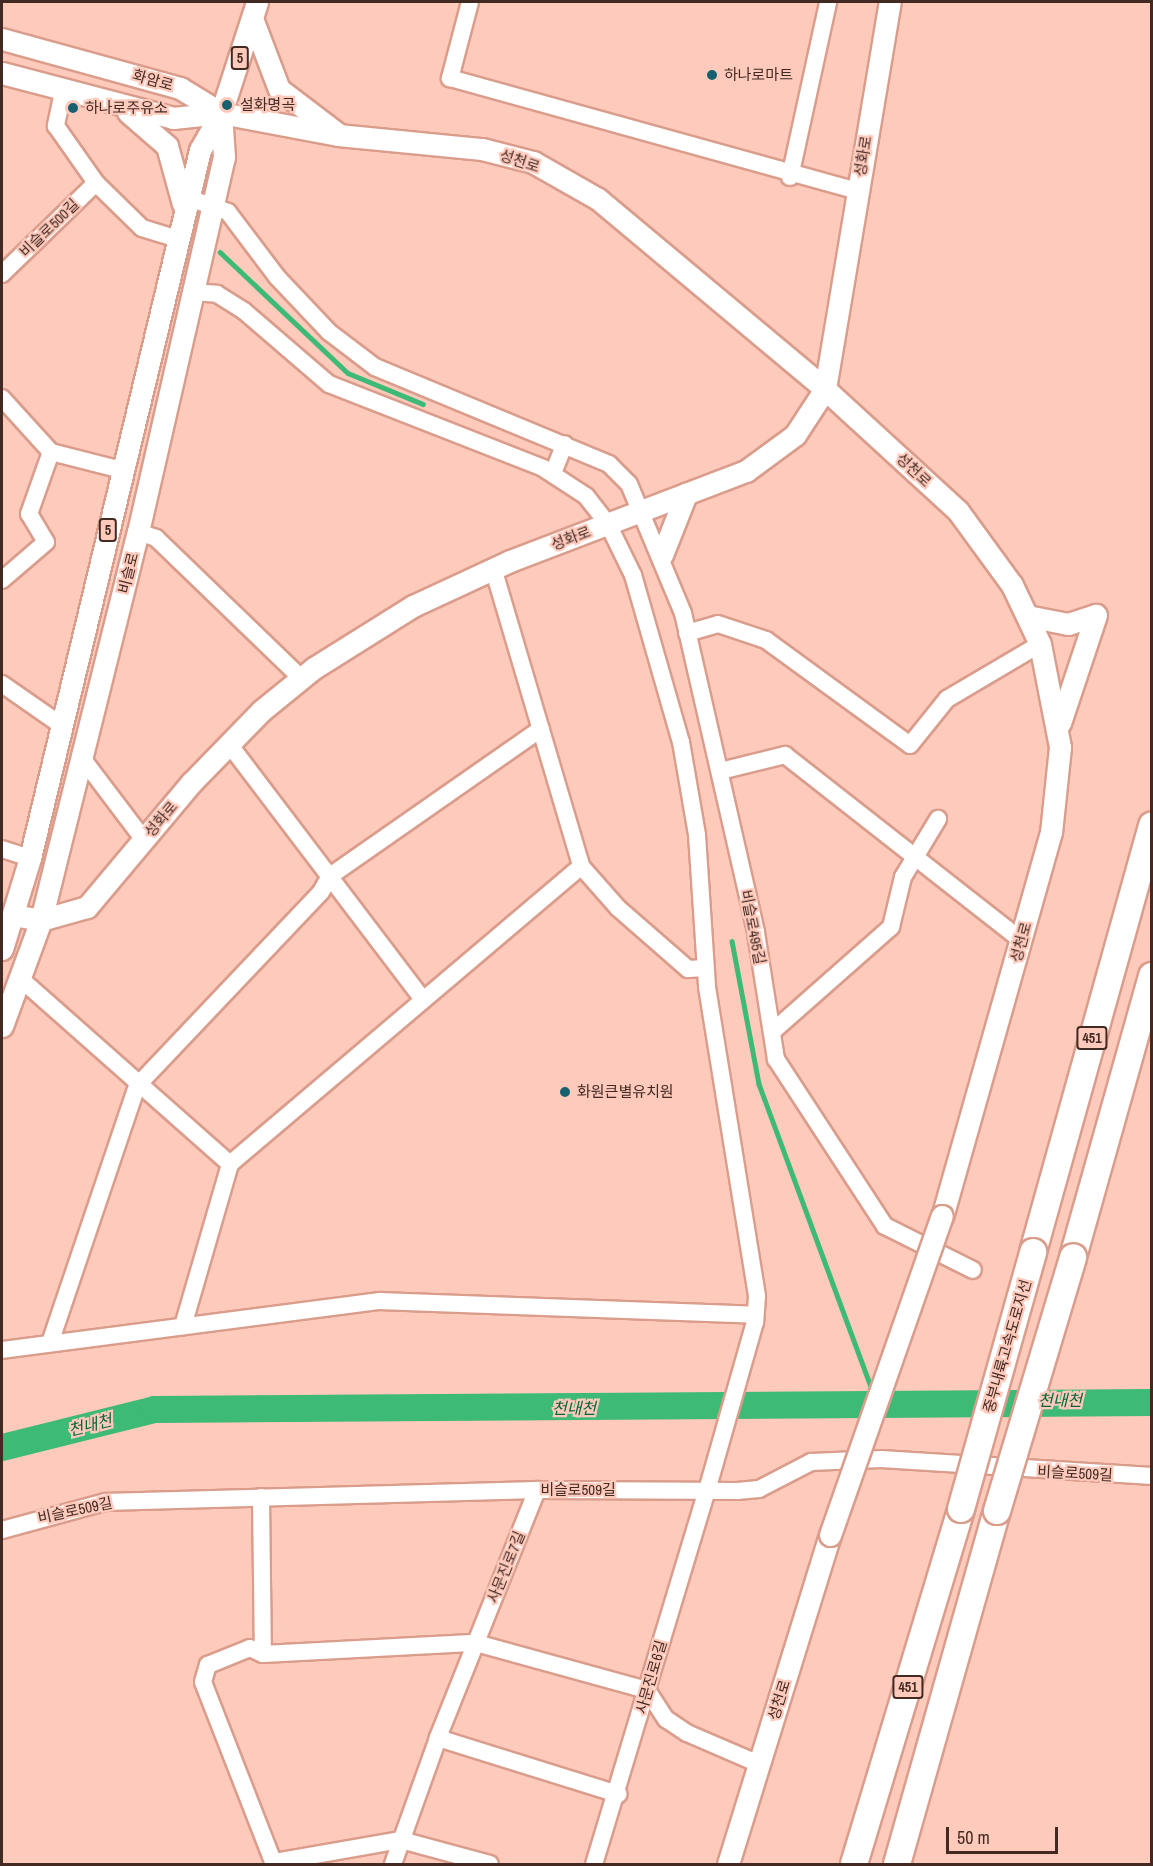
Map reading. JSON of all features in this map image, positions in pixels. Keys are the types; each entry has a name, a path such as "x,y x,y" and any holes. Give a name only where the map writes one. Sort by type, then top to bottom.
{"highway":[{"name":"중부내륙고속도로지선","path":"854,1864 961,1509 1152,825"},
{"name":"451","path":"897,1864 1152,976"}],"main road":[{"name":"성화로","path":"13,915 41,920 87,907 230,744 301,678 413,606 493,568 746,471 780,450 825,389 890,2"},
{"name":"비슬로","path":"2,949 30,858 200,150 221,113 255,11"},
{"path":"255,11 279,89 338,135"},
{"name":"화암로","path":"2,39 180,88 221,113"},
{"path":"2,73 120,107 173,118 221,113"},
{"path":"120,107 166,146 187,204"},
{"name":"비슬로","path":"2,1026 22,980 41,920 138,532 191,292 224,157 221,113"},
{"name":"성천로","path":"221,113 338,135 482,149 533,162 598,199 825,389 958,511 1000,567 1040,644 1059,727 1051,832 942,1216 830,1535 728,1864"},
{"path":"662,555 686,494"},
{"path":"1027,616 1068,624 1096,615 1059,727"},
{"path":"39,820 65,825"},
{"path":"2,990 2,996"}],"street":[{"path":"470,2 450,78 790,177 857,191"},
{"path":"790,177 828,2"},
{"path":"63,92 56,126 96,183 142,228 178,239"},
{"name":"비슬로500길","path":"2,274 96,183"},
{"path":"187,204 213,205"},
{"name":"비슬로495길","path":"213,205 228,212 277,277 329,332 375,367 609,464 644,510 662,555 687,633 720,771 776,1059 885,1226 973,1270"},
{"name":"사문진로6길","path":"191,292 217,294 244,311 329,384 553,473 586,496 608,524 633,575 681,742 697,836 705,968 737,1200 756,1276 755,1318 618,1794 594,1864"},
{"path":"2,398 51,452 122,471"},
{"path":"553,473 565,444"},
{"path":"2,580 46,542 29,514 51,452"},
{"path":"138,532 156,538 301,678"},
{"path":"493,568 581,866 618,908 688,969 705,968"},
{"path":"687,633 718,624 766,640 910,746 947,699 1040,644"},
{"path":"2,684 62,725"},
{"path":"50,1343 137,1086 321,892 330,876 541,729"},
{"path":"230,744 422,998"},
{"path":"720,771 786,755 1021,940"},
{"path":"82,758 144,840"},
{"path":"772,1032 891,927 903,877 918,858 938,819"},
{"path":"2,849 30,858"},
{"path":"183,1326 230,1164 422,998 581,866"},
{"path":"22,980 137,1086 230,1164"},
{"path":"2,1350 380,1301 755,1318"},
{"name":"비슬로509길","path":"2,1530 105,1502 708,1486 759,1489 812,1462 881,1459 1152,1476"},
{"name":"사문진로7길","path":"393,1864 438,1738 537,1490"},
{"path":"261,1497 264,1653"},
{"path":"490,1864 401,1840 275,1863 203,1682 208,1665 230,1652 250,1648 264,1653 476,1643 647,1690 666,1719 687,1734 759,1764"},
{"path":"438,1738 618,1794"}],"waterway":[{"path":"220,252 348,373 423,404"},
{"path":"732,941 759,1084 873,1392"},
{"name":"천내천","path":"2,1447 154,1409 1152,1402"}],"place":[{"name":"하나로마트","path":"712,75"},
{"name":"설화명곡","path":"227,105"},
{"name":"하나로주유소","path":"73,108"},
{"name":"화원큰별유치원","path":"565,1092"}]}
